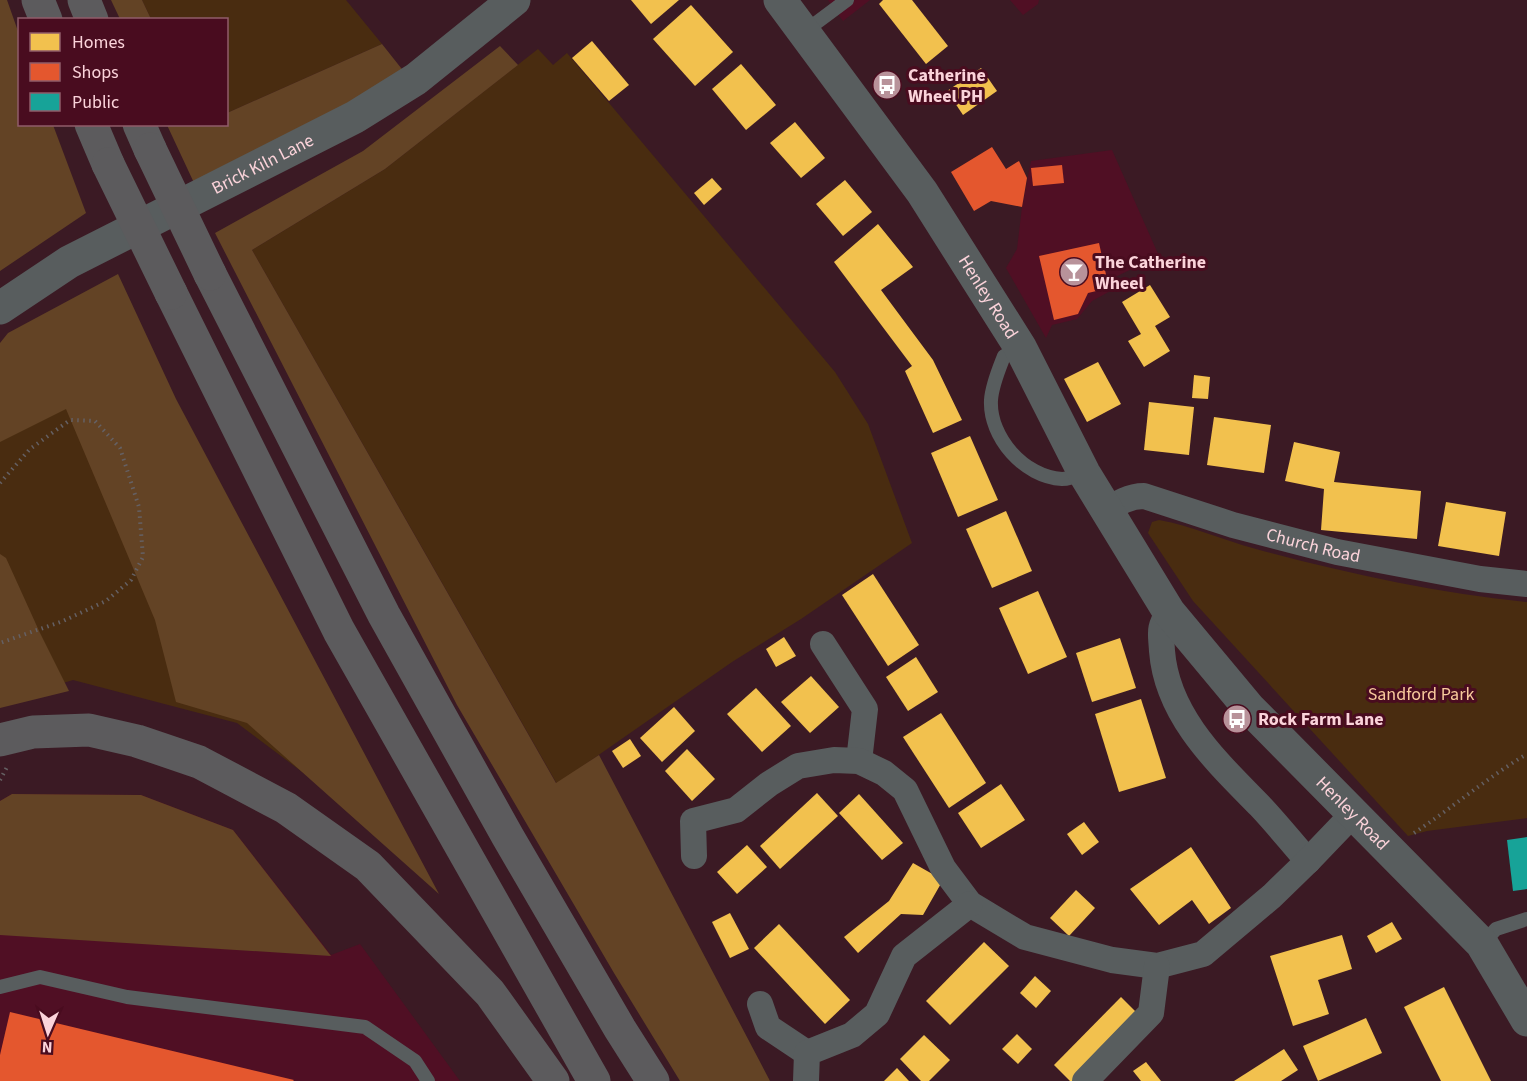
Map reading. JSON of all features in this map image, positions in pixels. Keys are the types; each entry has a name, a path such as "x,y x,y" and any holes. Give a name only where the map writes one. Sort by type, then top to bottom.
{"main road":[{"path":"38,0 45,18"},
{"path":"84,0 91,18"},
{"path":"92,126 171,293 339,631 594,1081"},
{"path":"145,137 210,274 384,615 508,837 620,1029 653,1081"},
{"path":"0,740 33,732 89,730 137,741 199,762 286,808 368,866 490,993 552,1081"}],"street":[{"name":"Brick Kiln Lane","path":"0,308 69,262 356,117 416,79 514,0"},
{"name":"Henley Road","path":"780,0 922,192 1020,347 1084,473 1169,612 1249,708 1482,944 1527,1020"},
{"name":"Church Road","path":"1106,511 1123,500 1134,496 1144,496 1244,528 1337,552 1480,579 1527,584"},
{"path":"1169,612 1160,625 1164,668 1175,703 1214,759 1308,861"},
{"path":"823,644 865,710 859,760"},
{"path":"694,856 693,821 736,810 769,784 798,766 834,760 859,760 884,773 905,790 943,868 970,904 1025,937 1112,960 1157,966 1203,954 1272,896 1354,813"},
{"path":"807,1053 852,1035 877,1014 904,956 970,904"},
{"path":"1085,1081 1151,1013 1157,966"},
{"path":"760,1004 768,1027 807,1053"},
{"path":"806,1081 807,1053"}],"lane":[{"path":"804,32 847,0"},
{"path":"1020,347 1004,356 996,377 991,400 993,422 1004,443 1034,471 1062,479 1084,473"},
{"path":"1482,944 1496,928 1527,919"},
{"path":"0,987 40,977 127,997 365,1027 415,1061 428,1081"}],"path":[{"path":"0,483 30,449 70,420 95,420 120,448 139,507 143,557 131,580 106,602 63,621 0,643"},
{"path":"1395,856 1408,836 1452,808 1527,754"}],"shaded area":[{"path":"0,0 7,0 18,31 18,126 53,126 86,213 0,271"},
{"path":"111,0 142,0 151,18 120,18"},
{"path":"828,0 870,0 843,21"},
{"path":"1010,0 1039,0 1038,4 1023,15"},
{"path":"382,44 405,73 195,185 167,126 228,126 228,113"},
{"path":"500,46 518,65 385,169 252,250 556,783 599,755 770,1081 680,1081 457,705 215,233 363,151"},
{"path":"1112,150 1159,256 1113,278 1114,289 1092,301 1077,319 1052,325 1046,338 1006,268 1017,249 1031,161"},
{"path":"118,274 176,399 439,894 247,723 176,702 155,620 66,409 0,442 0,343 8,333"},
{"path":"0,554 6,558 69,691 0,708"},
{"path":"12,794 141,795 233,830 331,955 360,944 460,1081 0,1081 0,801"},
{"path":"12,794 141,795 233,830 331,956 0,935 0,801"}],"green space":[{"path":"142,0 346,0 382,44 228,113 228,18 151,18"},
{"path":"538,49 553,65 567,53 835,372 868,424 912,543 801,619 732,662 557,784 252,250 385,169"},
{"path":"82,320 317,783 237,723 73,680 0,702 0,378"},
{"name":"Sandford Park","path":"1159,520 1256,549 1357,574 1425,588 1527,602 1527,818 1427,831 1408,836 1193,601 1148,533 1152,522"}],"building: Homes":[{"path":"631,0 679,0 651,24"},
{"path":"883,0 912,0 948,46 926,64 879,4"},
{"path":"691,5 733,52 695,86 653,39"},
{"path":"592,41 629,85 609,101 572,58"},
{"path":"741,64 776,105 746,130 712,89"},
{"path":"981,68 997,91 963,115 947,91"},
{"path":"795,122 825,158 801,178 770,143"},
{"path":"712,178 722,189 704,205 694,193"},
{"path":"845,180 872,212 843,236 816,204"},
{"path":"878,224 913,267 881,290 933,360 962,420 933,433 905,371 912,366 834,262"},
{"path":"1150,285 1170,317 1155,326 1170,351 1144,367 1128,341 1141,334 1122,302"},
{"path":"1098,362 1121,404 1087,422 1064,379"},
{"path":"1194,375 1210,377 1208,399 1192,398"},
{"path":"1149,402 1194,407 1189,455 1144,450"},
{"path":"1214,417 1271,425 1264,473 1207,465"},
{"path":"970,436 998,500 958,517 931,453"},
{"path":"1294,442 1340,452 1334,482 1421,491 1417,539 1321,530 1324,489 1285,481"},
{"path":"1446,502 1506,512 1499,556 1438,546"},
{"path":"1006,511 1032,571 992,588 966,529"},
{"path":"873,574 919,645 888,666 842,595"},
{"path":"1038,591 1067,657 1028,674 999,608"},
{"path":"784,637 796,656 776,667 766,649"},
{"path":"1120,638 1136,688 1092,702 1076,653"},
{"path":"916,657 938,692 908,711 886,677"},
{"path":"811,676 839,707 810,733 781,702"},
{"path":"756,688 791,726 762,752 727,714"},
{"path":"1141,699 1166,778 1119,792 1095,714"},
{"path":"674,707 695,731 662,762 640,738"},
{"path":"941,713 986,783 949,808 903,737"},
{"path":"630,739 641,756 623,768 612,751"},
{"path":"687,749 715,779 692,801 665,771"},
{"path":"1001,784 1025,820 981,848 958,813"},
{"path":"817,793 838,816 780,869 760,846"},
{"path":"859,794 903,843 882,860 839,813"},
{"path":"1084,822 1099,842 1082,855 1067,834"},
{"path":"747,845 767,867 737,894 717,872"},
{"path":"1191,847 1231,908 1209,924 1192,900 1159,925 1130,889"},
{"path":"913,863 943,880 923,915 901,914 858,953 844,937 889,901"},
{"path":"1076,890 1095,908 1069,936 1050,918"},
{"path":"730,913 749,949 730,958 712,922"},
{"path":"1392,922 1402,939 1376,953 1367,936"},
{"path":"779,924 850,1000 825,1024 754,948"},
{"path":"1342,935 1352,969 1318,980 1329,1014 1293,1026 1270,956"},
{"path":"984,942 1009,966 950,1025 926,1001"},
{"path":"1035,976 1051,991 1036,1008 1020,993"},
{"path":"1444,987 1491,1081 1441,1081 1404,1007"},
{"path":"1121,997 1139,1015 1074,1081 1070,1081 1054,1065"},
{"path":"1366,1018 1382,1053 1318,1081 1303,1046"},
{"path":"1017,1034 1032,1049 1018,1064 1002,1049"},
{"path":"924,1035 950,1060 929,1081 921,1081 900,1059"},
{"path":"1284,1049 1298,1070 1281,1081 1234,1081"},
{"path":"1146,1062 1161,1081 1141,1081 1133,1071"},
{"path":"897,1068 909,1081 884,1081"}],"building: Shops":[{"path":"992,147 1006,169 1019,161 1027,178 1022,207 991,201 974,211 951,172"},
{"path":"1062,165 1064,183 1033,186 1031,168"},
{"name":"The Catherine Wheel","path":"1099,243 1109,288 1088,293 1078,314 1054,320 1039,256"},
{"path":"10,1012 294,1080 0,1081 0,1055"}],"building: Public":[{"path":"1527,837 1527,889 1513,891 1507,840"}],"place":[{"name":"Catherine Wheel PH","path":"887,85"},
{"name":"The Catherine Wheel","path":"1074,272"},
{"name":"Rock Farm Lane","path":"1237,719"}]}
